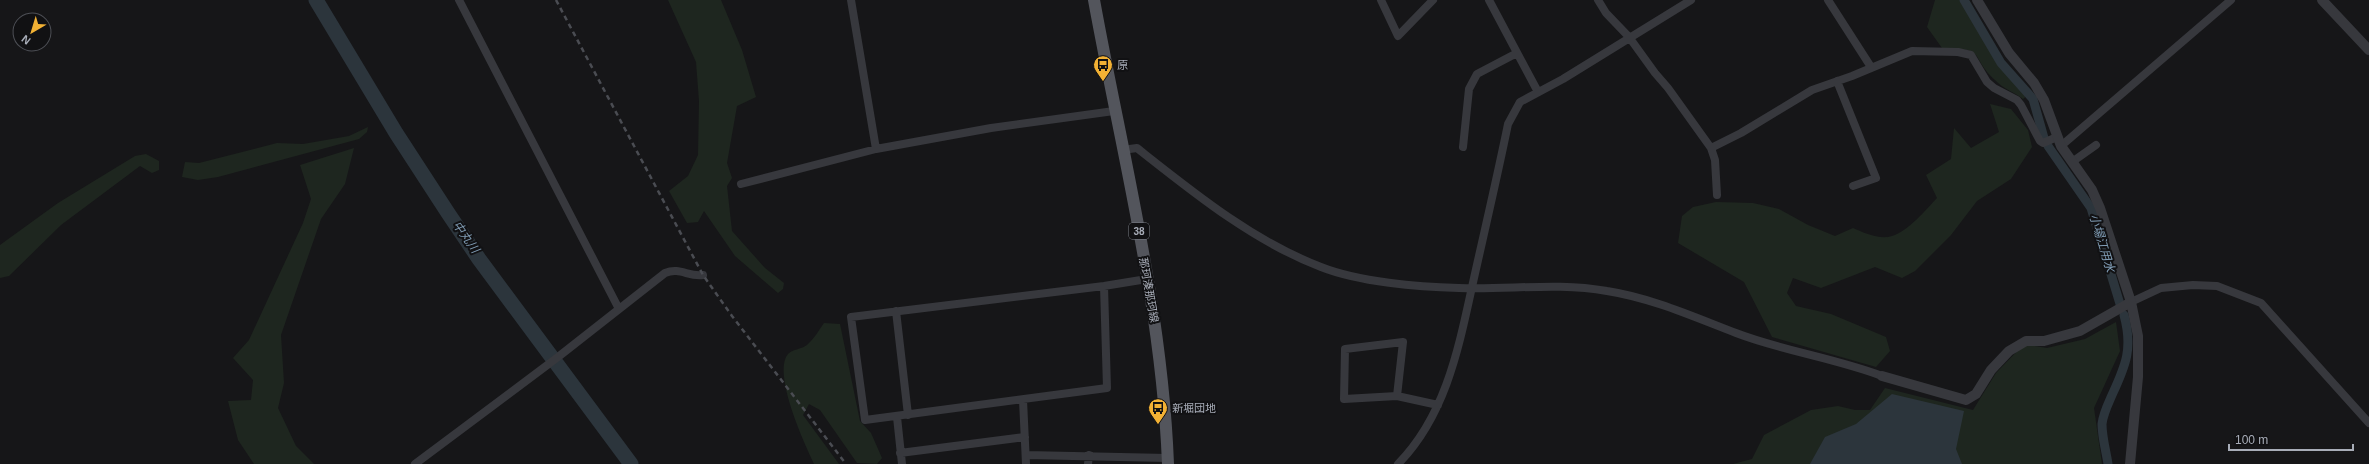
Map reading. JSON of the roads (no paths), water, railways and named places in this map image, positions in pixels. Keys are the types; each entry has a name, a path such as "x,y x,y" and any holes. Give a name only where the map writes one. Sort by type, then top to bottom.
{"main road":[{"name":"那珂湊那珂線","path":"1094,0 1114,111 1148,279 1158,344 1168,461"}],"street":[{"path":"459,0 619,309"},
{"path":"851,0 876,149"},
{"path":"1381,0 1398,36 1433,0"},
{"path":"1489,0 1538,92"},
{"path":"1598,0 1606,13 1629,37 1711,148 1715,160 1717,195"},
{"path":"1398,464 1425,432 1451,372 1472,288 1508,124 1520,102 1691,0"},
{"path":"1828,0 1871,68"},
{"path":"1977,0 2009,53 2044,100 2059,141 2092,190 2100,208 2131,302 2136,318 2139,353 2130,464"},
{"path":"1711,148 1741,133 1803,94 1912,51 1958,52 1971,55 1987,82 2021,105 2040,141 2043,143 2059,141 2079,131 2231,0"},
{"path":"2322,0 2369,50"},
{"path":"1463,147 1469,89 1477,74 1517,53"},
{"path":"1837,81 1876,178 1852,186"},
{"path":"741,184 876,149 991,128 1114,111"},
{"path":"2072,162 2096,145"},
{"path":"1122,150 1137,148 1190,190 1242,226 1279,247 1322,268 1358,277 1411,284 1497,290 1558,285 1624,294 1664,306 1737,333 1847,363 1882,376 1966,400 1976,394 1991,370 2009,351 2026,341 2044,340 2080,331 2131,302 2161,288 2194,285 2217,286 2261,304 2369,423"},
{"path":"415,464 555,359 665,273 674,270 682,271 692,276 703,275"},
{"path":"1104,286 1107,388 897,417 865,420 851,317 1104,286 1148,279"},
{"path":"896,311 908,415"},
{"path":"1398,396 1404,342 1345,350 1344,399 1398,396 1438,405"},
{"path":"1023,400 1026,460 1168,461"},
{"path":"897,417 902,464"},
{"path":"900,453 1025,437"}],"waterway":[{"name":"中丸川","path":"316,0 396,133 479,259 631,464"},
{"name":"小場江用水","path":"1964,0 2001,63 2033,99 2044,138"},
{"name":"小場江用水","path":"2048,146 2091,208 2120,304"},
{"name":"小場江用水","path":"2108,464 2103,439 2102,424 2103,417 2127,356 2128,337 2124,315"}],"railway":[{"path":"556,0 703,275 732,316 846,464"}],"place":[{"name":"原","path":"1103,82"},
{"name":"新堀団地","path":"1158,425"}]}
